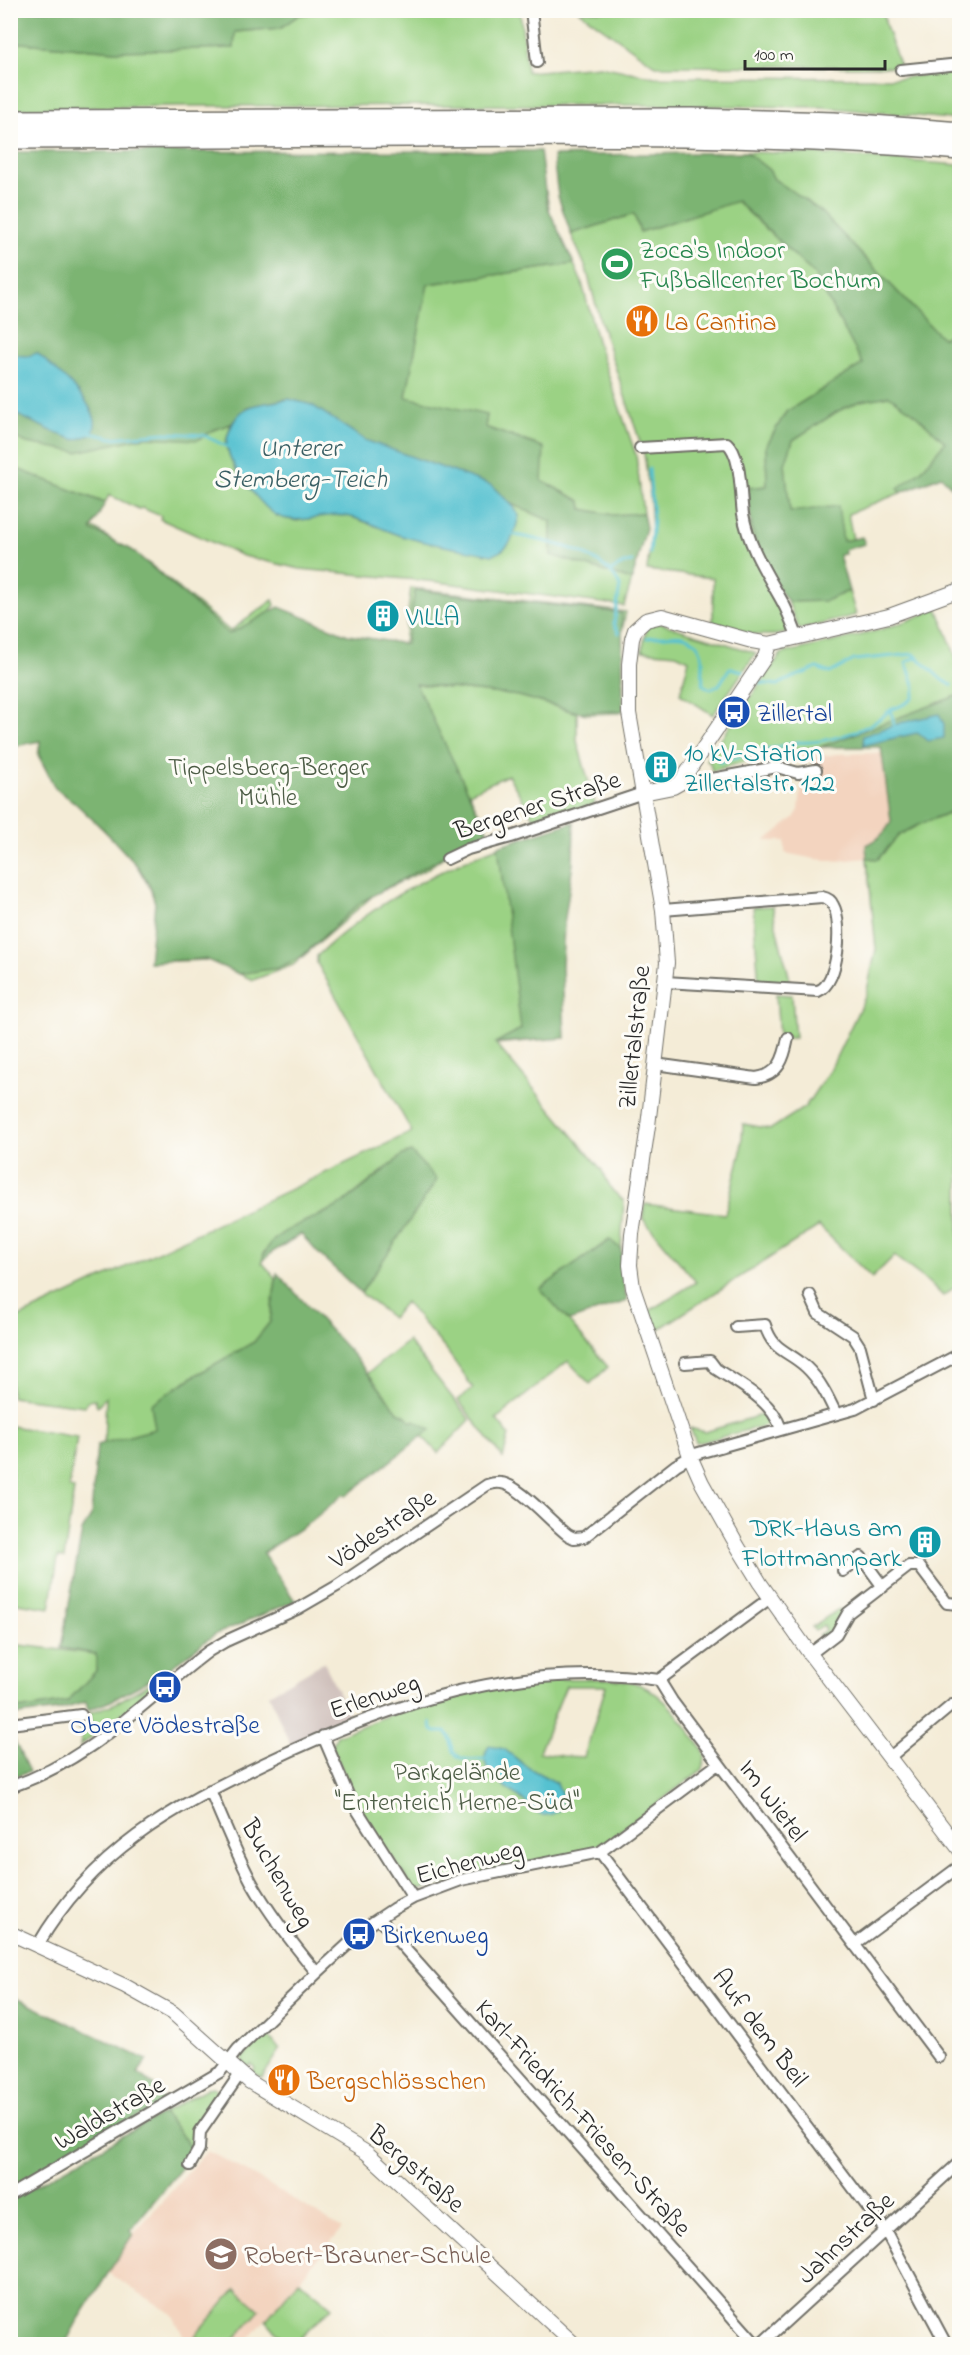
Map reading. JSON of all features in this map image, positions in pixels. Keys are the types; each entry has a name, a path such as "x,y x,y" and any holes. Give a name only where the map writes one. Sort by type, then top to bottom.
{"highway":[{"path":"10,121 691,119 834,123 960,133"},
{"path":"10,138 668,135 831,140 960,149"}],"street":[{"path":"531,10 537,62"},
{"path":"901,70 960,64"},
{"path":"640,448 727,443 732,447 739,468 743,515 751,542 758,560 785,606 798,638"},
{"path":"643,794 673,787 680,783 765,657 769,644 889,616 960,590"},
{"name":"Zillertalstraße","path":"769,644 752,642 662,616 646,620 636,630 632,639 629,713 663,910 666,940 665,982 634,1209 630,1252 631,1276 646,1329 702,1484 770,1598 960,1850"},
{"path":"680,783 777,767 798,773 816,770"},
{"name":"Bergener Straße","path":"447,859 468,849 643,794"},
{"path":"663,910 822,897 834,906 838,940 832,975 827,985 818,991 665,982"},
{"path":"655,1064 756,1078 764,1077 772,1073 781,1063 788,1038"},
{"path":"810,1295 818,1313 853,1336 874,1400"},
{"path":"736,1328 765,1325 770,1341 806,1367 821,1384 836,1414"},
{"name":"Vödestraße","path":"10,1787 31,1780 75,1758 105,1737 209,1651 300,1608 337,1586 487,1485 501,1482 514,1488 565,1533 579,1538 588,1534 690,1456 836,1414 874,1400 960,1354"},
{"path":"685,1363 710,1361 716,1369 766,1405 775,1414 781,1429"},
{"path":"843,1571 861,1557 883,1587"},
{"path":"810,1654 836,1634 848,1613 909,1566 919,1566 947,1603 960,1604"},
{"path":"659,1680 770,1598"},
{"name":"Erlenweg","path":"38,1945 57,1915 103,1864 150,1825 210,1790 323,1736 416,1702 493,1683 553,1675 594,1673 659,1680"},
{"name":"Im Wietel","path":"659,1680 718,1764 939,2057"},
{"path":"890,1758 952,1705"},
{"path":"10,1724 81,1715"},
{"path":"323,1736 349,1797 413,1898"},
{"name":"Eichenweg","path":"228,2063 238,2049 317,1973 380,1918 413,1898 461,1880 600,1852 718,1764"},
{"name":"Buchenweg","path":"210,1790 256,1890 286,1934 317,1973"},
{"name":"Auf dem Beil","path":"600,1852 885,2230 946,2344"},
{"path":"855,1944 960,1866"},
{"name":"Karl-Friedrich-Friesen-Straße","path":"380,1918 390,1932 759,2344"},
{"name":"Bergstraße","path":"10,1933 125,1986 173,2013 240,2074 284,2104 350,2141 574,2344"},
{"name":"Waldstraße","path":"10,2195 161,2108 220,2072 228,2063"},
{"path":"190,2165 199,2149 200,2132 240,2074"},
{"name":"Jahnstraße","path":"759,2344 960,2162"}],"shaded area":[{"path":"882,753 891,821 888,828 877,839 866,845 867,858 837,861 815,859 785,853 785,841 765,841 794,818 799,810 802,781 816,778 812,757"},
{"path":"324,1662 351,1719 290,1745 269,1694"},
{"name":"Robert-Brauner-Schule","path":"207,2151 248,2172 342,2229 245,2344 188,2344 172,2314 108,2273 133,2234"}],"green space":[{"path":"10,11 323,11 299,15 280,28 235,32 234,48 116,51 11,42"},
{"path":"323,11 520,11 527,72 600,66 655,77 900,78 958,71 959,120 822,107 176,106 11,109 10,42 116,51 234,48 235,32 280,28 299,15"},
{"path":"579,11 883,11 900,67 656,66"},
{"path":"540,151 547,206 574,264 428,284 406,397 487,415 485,427 544,448 542,481 581,501 582,509 613,515 643,513 646,528 632,580 551,555 551,521 511,504 489,485 365,441 312,408 286,399 247,407 231,424 213,430 198,440 145,437 77,452 27,443 11,436 10,152"},
{"path":"746,152 818,154 959,165 959,330 943,338 939,335 819,210 774,179 769,170"},
{"path":"746,152 769,170 774,179 819,210 939,335 943,338 959,330 959,338 952,343 959,355 959,499 953,488 941,476 900,493 898,488 921,471 945,442 913,412 889,396 860,401 838,411 793,440 785,464 790,512 838,506 843,541 862,537 865,544 844,550 845,554 839,555 849,591 825,601 788,602 762,564 752,529 747,488 767,486 766,446 786,412 863,364 814,274 737,201 640,232 634,214 571,234 558,196 553,156"},
{"name":"Tippelsberg-Berger Mühle","path":"11,170 546,191 550,213 573,262 429,284 574,264 582,283 599,348 636,455 643,513 613,515 582,509 581,501 541,481 543,447 485,427 487,415 260,391 198,440 213,430 231,424 225,445 237,472 277,516 297,521 326,515 349,516 403,536 519,516 511,504 551,521 551,555 632,580 624,606 438,582 300,569 243,556 160,519 161,516 109,495 105,503 81,494 74,522 95,529 151,565 230,631 273,600 275,605 270,611 269,618 354,639 404,643 411,588 626,612 621,636 620,713 586,714 528,699 577,713 577,741 595,804 537,824 508,775 469,793 492,839 450,852 427,869 375,894 293,965 253,980 208,960 150,962 156,905 150,888 136,864 123,849 75,802 56,788 38,755 41,737 11,671","holes":["469,683 517,696 423,685"]},
{"path":"736,201 814,274 863,364 786,412 766,446 767,486 736,489 789,628 788,632 769,635 750,633 713,622 713,578 647,570 652,531 644,454 601,324 586,268 571,234 634,214 640,232"},
{"path":"889,396 913,412 945,442 921,471 899,488 900,493 848,514 853,539 843,542 790,512 785,464 793,440 838,411 860,401"},
{"path":"10,466 105,503 91,530 132,550 229,634 279,607 348,635 406,644 415,590 622,613 623,711 577,712 519,696 416,684 491,839 466,844 361,902 301,957 278,968 239,974 205,959 149,962 155,903 150,886 140,869 104,830 55,788 39,755 40,741 11,747"},
{"path":"849,591 856,615 802,629 798,627 788,602 825,601"},
{"path":"937,608 959,665 959,695 820,747 771,754 712,771 710,763 706,760 781,654 880,630"},
{"path":"659,623 756,653 713,715 680,694 689,660 676,654 642,651 647,626"},
{"path":"959,695 959,815 955,810 918,825 899,835 878,859 867,858 866,845 881,835 891,821 881,747 820,747"},
{"path":"956,810 960,815 959,1284 943,1296 930,1283 894,1256 872,1278 819,1226 656,1331 649,1311 696,1282 643,1219 645,1204 725,1214 741,1152 743,1124 771,1129 805,1107 830,1070 866,995 876,949 867,858 878,859 899,835"},
{"path":"574,822 573,863 564,925 562,967 565,1038 495,1043 521,1029 498,846"},
{"path":"522,838 537,1040 496,1044 601,1169 612,1190 624,1201 621,1249 609,1240 541,1289 608,1367 590,1384 568,1361 496,1419 509,1435 503,1458 458,1400 473,1388 447,1351 405,1302 392,1318 361,1293 436,1180 403,1155 339,1206 297,1225 264,1252 262,1262 276,1279 270,1322 254,1342 191,1378 152,1404 156,1429 104,1443 106,1397 97,1406 95,1399 89,1400 84,1406 11,1397 11,1321 412,1132 317,963 317,956 363,918 413,886 466,860"},
{"path":"773,906 791,985 759,984 753,907"},
{"path":"776,994 792,995 795,1038 779,1038"},
{"path":"411,1152 437,1180 361,1293 301,1234 271,1253 262,1262 266,1250 283,1232 341,1204 403,1155"},
{"path":"610,1240 621,1249 622,1274 627,1301 569,1321 540,1289"},
{"path":"277,1273 354,1356 398,1412 408,1417 411,1422 414,1420 431,1429 346,1496 344,1494 310,1522 263,1553 295,1601 214,1635 166,1671 111,1701 88,1710 86,1702 59,1710 11,1716 11,1709 67,1702 96,1671 96,1654 61,1648 82,1531 91,1516 97,1445 155,1429 151,1404 254,1342 270,1322"},
{"path":"408,1341 470,1420 438,1453 422,1436 431,1430 411,1423 407,1416 398,1412 368,1373"},
{"path":"768,1413 772,1420 771,1424 702,1442 696,1442 690,1428 705,1432"},
{"path":"11,1426 77,1437 69,1488 74,1489 64,1558 58,1557 50,1608 11,1602"},
{"path":"839,1609 842,1613 833,1631 822,1639 819,1635 826,1630 823,1625 815,1631 812,1627"},
{"path":"10,1644 96,1654 96,1671 67,1702 11,1709"},
{"path":"169,1673 139,1700 80,1746 82,1732 78,1726 85,1729 91,1727 89,1713 114,1704"},
{"name":"Parkgelände \"Ententeich Herne-Süd\"","path":"558,1679 624,1680 644,1686 673,1710 704,1751 703,1769 608,1840 586,1851 419,1890 413,1888 359,1808 332,1746 337,1736 389,1715 474,1690","holes":["566,1686 606,1686 584,1757 539,1752"]},
{"path":"10,1731 29,1772 11,1778 10,1778"},
{"path":"11,1996 147,2060 138,2073 156,2087 164,2102 11,2190"},
{"path":"266,2033 280,2050 262,2078 253,2072 255,2068 251,2064 248,2067 243,2062 242,2058"},
{"path":"213,2087 222,2093 195,2136 193,2154 184,2138 163,2113 207,2088"},
{"path":"163,2113 184,2138 193,2154 130,2230 133,2234 65,2344 11,2344 10,2200"},
{"path":"299,2280 332,2307 294,2344 287,2344 266,2320"},
{"path":"236,2289 260,2310 230,2344 205,2344 195,2336"}],"water":[{"path":"37,353 79,392 86,402 95,420 93,434 76,440 11,412 11,355 28,356"},
{"name":"Unterer Stemberg-Teich","path":"289,399 312,405 365,440 491,485 511,504 519,516 508,545 492,555 413,539 342,515 296,520 278,516 254,494 237,470 227,447 227,439 231,427 242,411 249,407"},
{"path":"939,714 944,724 944,738 928,741 917,733 864,745 863,736 900,723"},
{"path":"489,1746 504,1749 529,1768 557,1783 562,1795 559,1810 555,1813 541,1815 494,1778 485,1763 485,1755"}],"waterway":[{"path":"91,433 112,438 165,433 203,435 228,447"},
{"path":"649,469 653,518 650,553"},
{"path":"511,534 572,549 587,555 612,573 620,586 614,624 619,633"},
{"path":"611,571 625,563 632,562"},
{"path":"647,638 674,635 690,638 700,650 703,661 703,685 711,689 719,685 730,668 743,671"},
{"path":"760,683 778,685 817,668 830,673 854,660 914,654 942,680 952,685"},
{"path":"719,762 798,742 840,737 870,725 913,698 915,687 906,662 915,658 921,660"},
{"path":"891,710 894,725"},
{"path":"431,1722 432,1730 446,1732 457,1756 470,1760 486,1759"}],"place":[{"name":"Zoca's Indoor Fußballcenter Bochum","path":"617,264"},
{"name":"La Cantina","path":"642,321"},
{"name":"VILLA","path":"383,616"},
{"name":"Zillertal","path":"734,712"},
{"name":"10 kV-Station Zillertalstr. 122","path":"661,767"},
{"name":"DRK-Haus am Flottmannpark","path":"925,1542"},
{"name":"Obere Vödestraße","path":"165,1687"},
{"name":"Birkenweg","path":"359,1934"},
{"name":"Bergschlösschen","path":"284,2080"},
{"name":"Robert-Brauner-Schule","path":"221,2254"}]}
